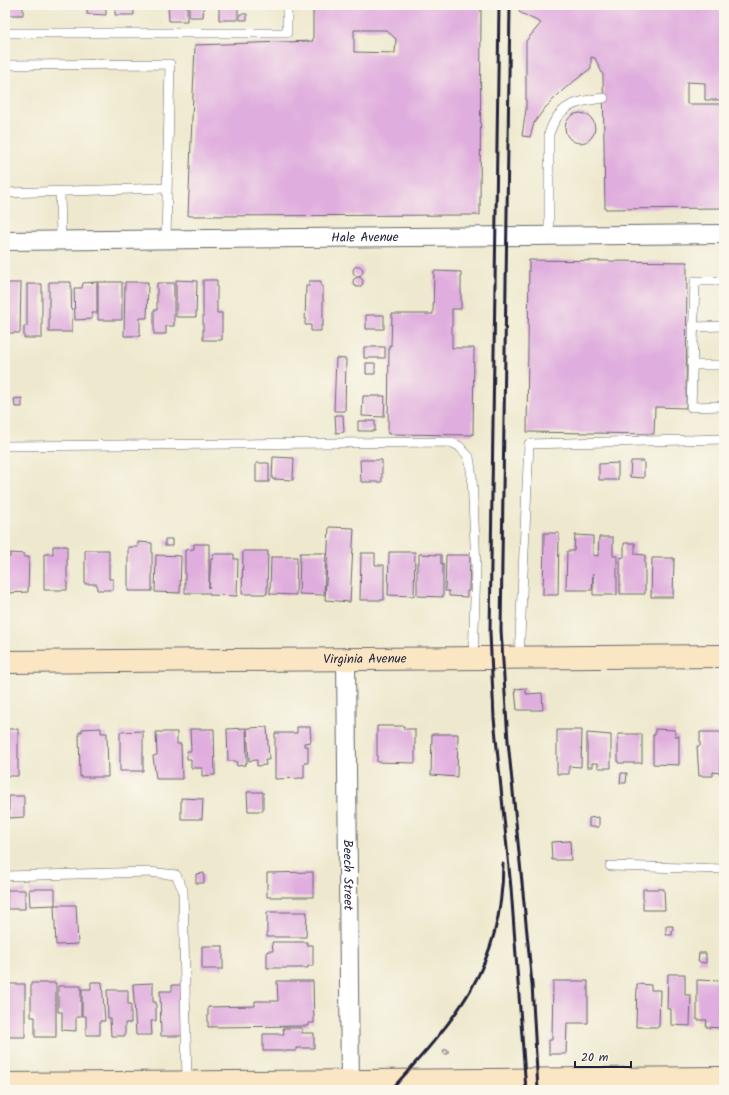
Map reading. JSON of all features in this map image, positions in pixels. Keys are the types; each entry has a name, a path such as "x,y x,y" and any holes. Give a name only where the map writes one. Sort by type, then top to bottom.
{"main road":[{"name":"Virginia Avenue","path":"5,662 724,656"},
{"path":"5,1084 37,1087 187,1082 350,1085 723,1082"}],"street":[{"name":"Hale Avenue","path":"5,241 724,234"},
{"name":"Beech Street","path":"346,659 350,1085"}],"lane":[{"path":"5,33 287,33 287,5"},
{"path":"5,65 170,64 166,239"},
{"path":"548,235 549,134 553,122 561,112 573,104 583,100 604,98"},
{"path":"5,193 166,188"},
{"path":"60,192 61,240"},
{"path":"724,281 695,281 691,407 724,406"},
{"path":"693,327 724,326"},
{"path":"692,365 724,365"},
{"path":"519,658 529,444 724,439"},
{"path":"5,446 450,442 459,446 469,457 472,477 476,567 473,658"},
{"path":"610,866 724,869"},
{"path":"5,876 149,872 176,875 183,890 187,1082"}],"building":[{"path":"5,5 23,5 23,15 5,15"},
{"path":"87,5 106,5 106,15 87,14"},
{"path":"115,5 134,5 134,15 115,15"},
{"path":"168,5 187,5 187,21 169,21"},
{"path":"189,5 204,5 203,17 189,17"},
{"path":"219,5 238,5 238,20 219,20"},
{"path":"313,5 481,5 480,215 188,216 195,45 313,41","holes":["354,30 386,30 396,39 395,53 354,52"]},
{"path":"520,5 724,5 724,100 705,100 705,83 687,82 687,104 724,104 724,208 605,209 603,75 595,58 591,57 591,68 563,90 545,108 534,123 530,137 522,136 526,109 526,41 541,23 519,12"},
{"path":"240,14 247,14 247,20 240,20"},
{"path":"580,113 591,117 595,128 591,139 580,143 569,139 565,128 569,117"},
{"path":"529,260 687,262 686,408 655,407 654,434 527,432"},
{"path":"358,266 363,271 358,276 353,271"},
{"path":"434,271 461,272 461,309 452,309 452,348 474,348 473,435 388,434 389,345 391,346 392,314 433,314"},
{"path":"356,277 360,277 363,282 360,287 356,287 353,284 353,280"},
{"path":"176,280 197,281 196,317 176,317"},
{"path":"203,280 217,280 217,313 222,313 222,340 203,340"},
{"path":"309,281 321,281 321,286 323,286 323,326 321,325 321,331 311,331 311,325 305,325 306,286 309,286"},
{"path":"49,282 71,282 72,332 49,332"},
{"path":"97,282 97,313 92,313 92,319 75,320 74,288 82,288 83,283"},
{"path":"98,282 122,282 122,320 98,320"},
{"path":"125,282 148,282 147,318 140,318 140,336 124,336"},
{"path":"6,283 21,283 20,333 5,333"},
{"path":"157,283 174,283 174,326 166,326 166,334 154,334 154,310 157,310"},
{"path":"27,284 42,284 42,338 24,338 24,326 27,326"},
{"path":"366,315 384,315 384,329 366,329"},
{"path":"364,347 385,347 385,358 364,358"},
{"path":"336,358 346,359 345,411 334,411"},
{"path":"366,363 375,363 375,374 366,374"},
{"path":"363,396 385,396 384,417 362,416"},
{"path":"22,398 22,407 15,407 14,399"},
{"path":"335,415 343,415 344,432 336,433"},
{"path":"358,421 375,421 375,431 358,431"},
{"path":"273,457 294,458 293,480 272,479"},
{"path":"360,460 382,460 382,482 361,482"},
{"path":"631,461 644,461 644,478 630,477"},
{"path":"256,463 269,463 269,482 256,482"},
{"path":"618,463 618,480 599,480 599,464"},
{"path":"329,527 354,528 350,602 325,600"},
{"path":"544,533 559,533 558,595 543,595"},
{"path":"575,535 593,536 593,555 598,556 599,537 613,537 613,556 617,556 617,595 593,595 593,573 592,590 566,590 567,551 574,551"},
{"path":"165,539 172,539 172,546 165,546"},
{"path":"138,542 152,543 152,591 128,591 128,547 138,547"},
{"path":"624,543 635,543 635,554 645,555 645,594 620,594 620,558 624,557"},
{"path":"194,544 209,544 209,588 211,559 213,559 213,554 234,554 234,559 238,559 237,596 210,595 210,593 185,593 185,550 194,549"},
{"path":"53,546 67,546 67,590 44,590 44,554 53,554"},
{"path":"85,550 109,550 109,579 113,579 113,590 97,590 97,584 85,584"},
{"path":"243,551 268,551 267,594 242,594"},
{"path":"389,552 415,552 414,596 388,595"},
{"path":"10,553 24,554 24,557 29,557 28,592 6,593 5,563 7,563 7,558 10,557"},
{"path":"300,553 326,553 324,595 299,594"},
{"path":"361,553 375,553 375,565 384,565 384,600 360,600"},
{"path":"419,554 441,555 441,564 443,563 443,597 417,596 417,563 419,563"},
{"path":"156,555 181,556 180,593 155,592"},
{"path":"446,555 470,555 469,591 467,591 467,597 449,596 449,591 445,591"},
{"path":"271,557 297,557 296,595 270,594"},
{"path":"652,558 674,558 673,597 651,597"},
{"path":"526,688 526,694 542,693 543,710 517,710 515,689"},
{"path":"377,726 404,726 404,729 415,729 415,763 377,762"},
{"path":"267,727 269,760 265,760 266,765 257,766 257,760 249,761 247,728"},
{"path":"297,727 310,727 311,742 304,743 304,746 308,746 308,763 304,763 304,778 275,779 275,733 297,733"},
{"path":"101,728 101,733 107,733 108,777 80,777 79,732 82,732 82,729"},
{"path":"246,728 247,763 245,763 245,765 237,766 236,761 228,761 227,729"},
{"path":"5,729 18,729 18,776 5,776"},
{"path":"190,729 214,729 215,775 202,776 202,768 191,768 191,759 187,759 187,751 191,751"},
{"path":"655,729 675,730 675,736 679,736 679,765 653,764 653,735 655,735"},
{"path":"557,730 582,730 581,767 569,766 569,774 557,774"},
{"path":"143,731 143,771 120,771 120,732"},
{"path":"156,732 177,732 177,744 181,744 182,779 156,779 153,756 157,755"},
{"path":"700,732 723,732 723,756 720,756 720,773 713,772 713,776 699,776 697,746 700,746"},
{"path":"587,733 611,735 611,768 598,768 598,763 592,763 592,767 587,767"},
{"path":"432,734 458,734 457,777 431,775"},
{"path":"618,734 642,734 642,763 618,763"},
{"path":"621,773 627,773 626,783 620,783"},
{"path":"247,792 263,792 263,811 248,811"},
{"path":"9,796 24,796 24,817 9,818"},
{"path":"181,798 203,799 202,819 181,819"},
{"path":"599,817 599,827 589,827 589,818"},
{"path":"570,841 571,860 552,860 551,842"},
{"path":"313,872 313,897 267,897 267,873"},
{"path":"204,873 204,883 196,883 196,874"},
{"path":"29,889 55,889 55,905 30,906"},
{"path":"643,889 664,889 665,910 643,910"},
{"path":"7,890 25,890 25,909 7,909"},
{"path":"54,905 76,905 78,944 56,945"},
{"path":"267,912 307,912 306,937 267,937"},
{"path":"666,926 673,926 672,935 666,935"},
{"path":"272,942 307,942 307,945 313,945 313,966 308,966 308,968 267,968 267,951 273,951"},
{"path":"202,946 223,946 223,969 202,969"},
{"path":"699,953 706,953 706,963 698,962"},
{"path":"668,974 685,974 685,995 691,995 690,1026 671,1025 671,1009 667,1009"},
{"path":"697,980 722,981 721,1028 706,1027 707,1020 697,1020"},
{"path":"277,981 313,981 314,1023 309,1023 309,1026 208,1027 208,1007 255,1006 255,1001 278,1001"},
{"path":"553,981 588,981 588,1023 567,1023 566,1054 549,1054 549,1040 552,1040"},
{"path":"91,982 102,982 105,1021 100,1021 100,1035 86,1035 86,1016 82,1016 82,989 91,989"},
{"path":"31,983 56,983 56,1037 35,1037 35,1017 31,1017"},
{"path":"153,983 153,1002 156,1002 156,1021 151,1021 152,1035 136,1035 133,984"},
{"path":"5,984 25,984 25,1037 5,1037"},
{"path":"637,984 651,985 651,990 660,990 659,1027 636,1027"},
{"path":"172,985 184,985 185,1036 161,1036 160,991 172,991"},
{"path":"58,986 81,986 81,1017 76,1017 76,1031 62,1030 62,1012 58,1012"},
{"path":"107,990 128,990 128,1004 131,1004 131,1023 125,1023 125,1036 111,1036 110,1018 108,1018"},
{"path":"283,1028 302,1028 302,1033 314,1033 314,1048 296,1048 296,1051 263,1051 263,1034 284,1034"},
{"path":"443,1050 448,1050 448,1054 444,1054"}],"railway":[{"path":"499,5 490,633 494,718 511,888 526,1090"},
{"path":"510,5 501,630 508,741 532,984 538,1090"},
{"path":"391,1090 415,1064 455,1014 471,989 485,962 494,933 501,901 503,864"}]}
